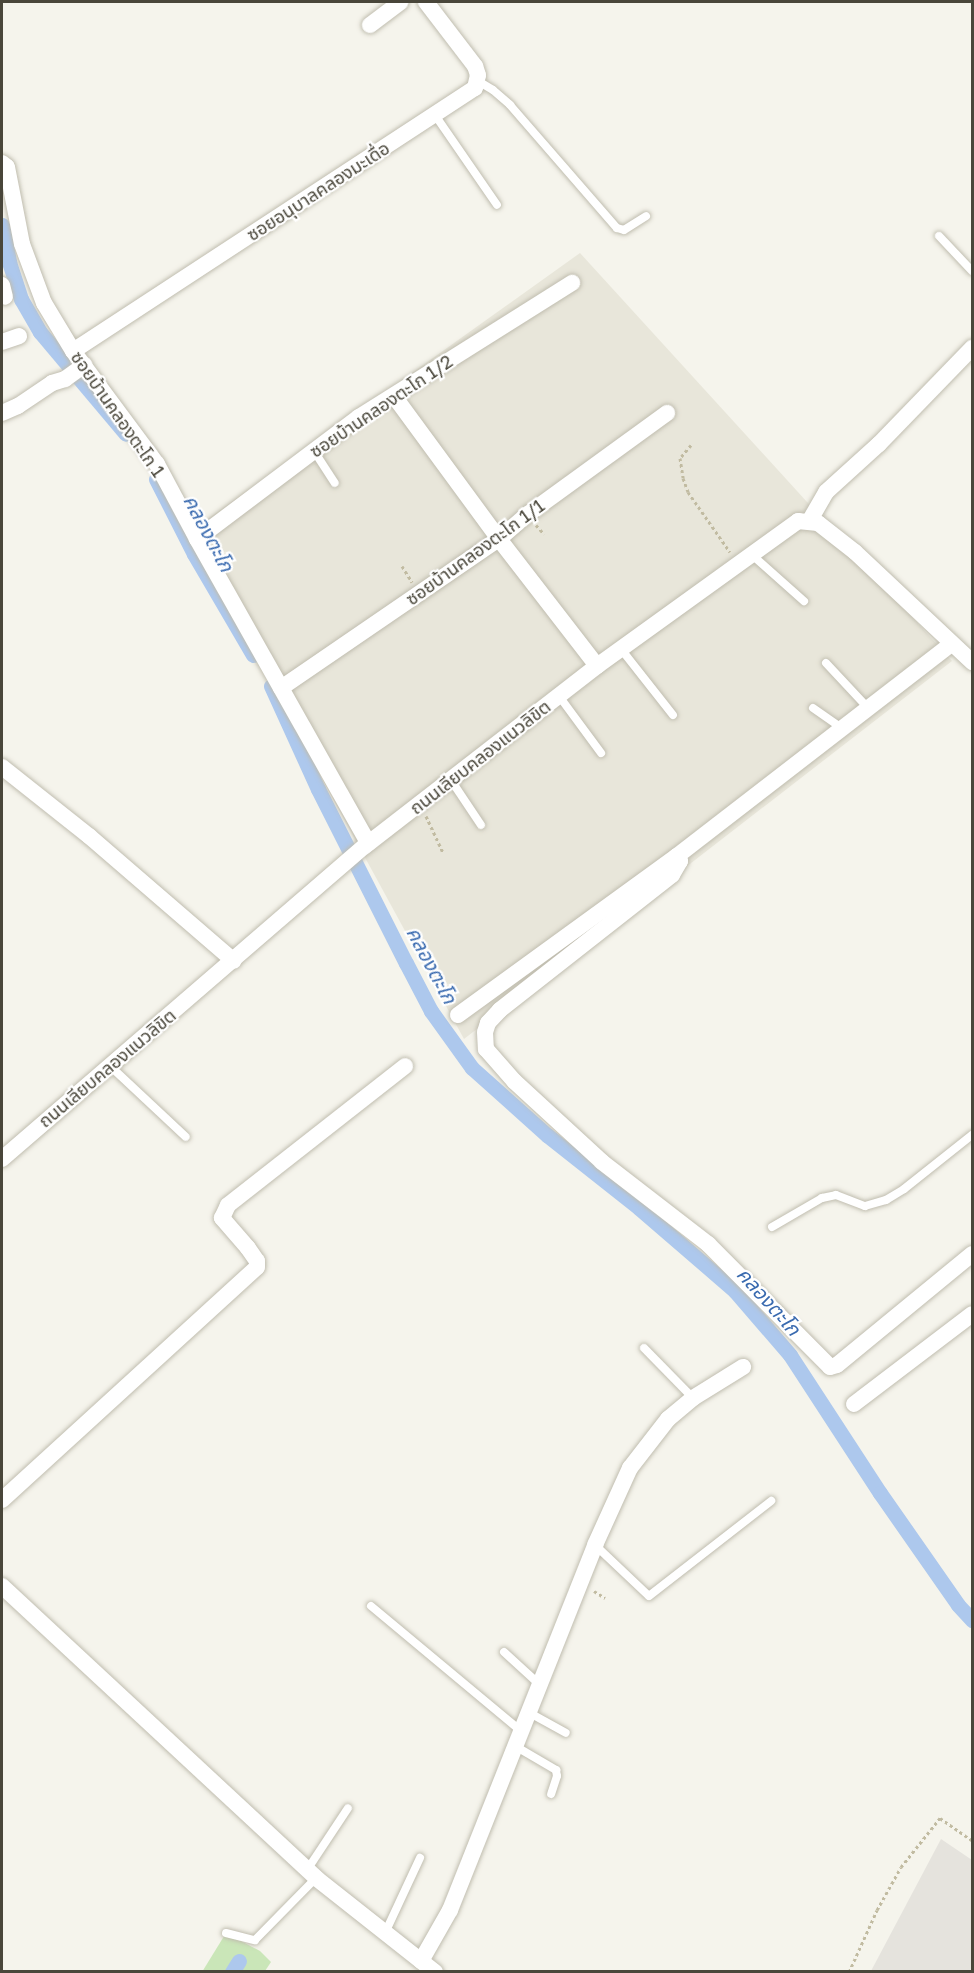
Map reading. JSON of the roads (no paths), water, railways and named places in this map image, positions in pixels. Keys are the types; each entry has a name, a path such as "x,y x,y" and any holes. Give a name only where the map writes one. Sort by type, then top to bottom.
{"street":[{"path":"370,25 400,2"},
{"path":"426,2 475,66 478,81"},
{"name":"ซอยอนุบาลคลองมะเดื่อ","path":"73,351 435,115 475,88 478,81"},
{"name":"ซอยบ้านคลองตะโก 1","path":"2,163 7,167 22,244 44,303 82,366 157,464 196,539 367,844"},
{"name":"ซอยบ้านคลองตะโก 1/2","path":"196,539 359,417 572,283"},
{"path":"2,342 19,336"},
{"path":"972,348 879,444 826,492 810,520 818,523 855,552 972,662"},
{"path":"2,412 18,405 52,383 65,379 82,366"},
{"path":"394,396 499,539 597,666"},
{"name":"ซอยบ้านคลองตะโก 1/1","path":"281,688 499,539 528,514 667,413"},
{"name":"ถนนเลียบคลองแนวลิขิต","path":"2,1159 109,1064 234,961 367,844 597,666 798,521 810,520"},
{"path":"458,1015 677,856 951,644"},
{"path":"2,766 89,836 234,961"},
{"path":"677,856 680,861 672,875 500,1010 488,1023 484,1032 486,1049 514,1081 602,1162 708,1244 830,1367 837,1365 972,1254"},
{"path":"2,1500 257,1267 257,1261 248,1248 222,1218 228,1205 405,1066"},
{"path":"854,1404 972,1314"},
{"path":"421,1961 450,1910 595,1545 636,1460 668,1419 693,1398 743,1367"},
{"path":"2,1586 312,1874 435,1971"}],"lane":[{"path":"478,81 510,105 617,228 624,230 646,216"},
{"path":"435,115 497,205"},
{"path":"939,236 972,271"},
{"path":"314,451 335,483"},
{"path":"745,559 804,601"},
{"path":"621,649 673,715"},
{"path":"826,663 868,708"},
{"path":"559,696 601,753"},
{"path":"813,708 842,728"},
{"path":"451,780 481,825"},
{"path":"109,1064 186,1137"},
{"path":"772,1227 822,1198 836,1195 865,1206 886,1200 904,1190 972,1136"},
{"path":"644,1348 693,1398"},
{"path":"595,1545 649,1596 771,1502"},
{"path":"371,1605 518,1739 556,1770 557,1776 550,1794"},
{"path":"504,1652 539,1684"},
{"path":"528,1712 566,1733"},
{"path":"226,1933 255,1940 312,1874 348,1808"},
{"path":"386,1933 420,1858"}],"waterway":[{"name":"คลองตะโก","path":"2,225 9,262 21,299 40,332 126,434"},
{"name":"คลองตะโก","path":"156,479 194,554 253,655"},
{"name":"คลองตะโก","path":"271,686 318,789 431,1011 472,1068 547,1135 639,1208 735,1291 790,1355 880,1493 958,1605 972,1620"},
{"path":"232,1972 239,1961"}]}
